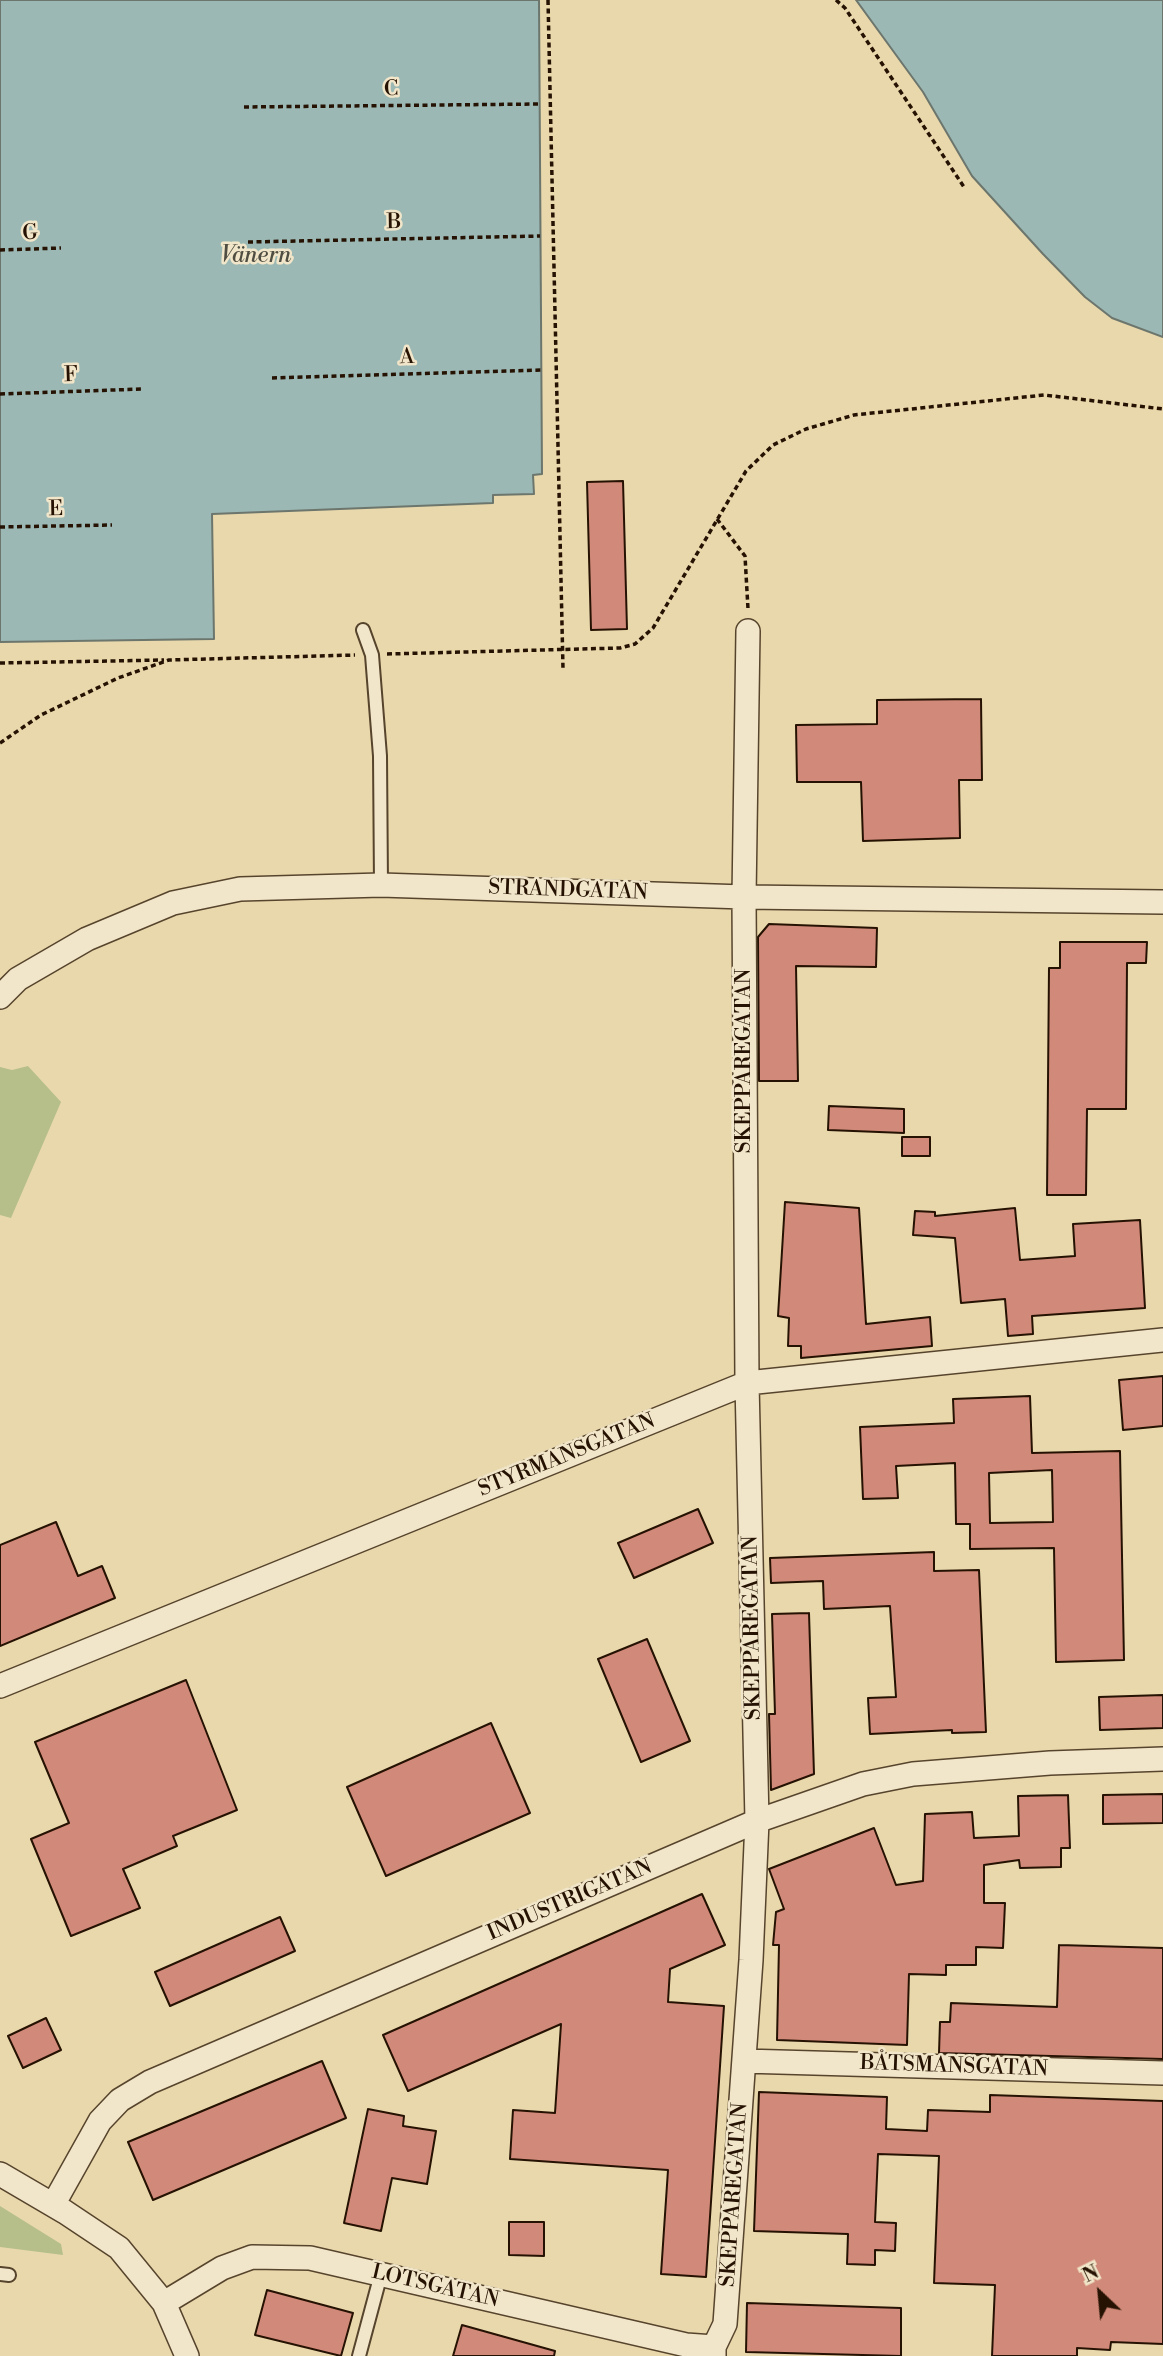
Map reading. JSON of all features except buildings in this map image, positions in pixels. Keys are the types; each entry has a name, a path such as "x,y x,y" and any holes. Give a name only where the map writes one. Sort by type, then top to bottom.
{"street":[{"name":"SKEPPAREGATAN","path":"714,2352 725,2324 744,2061 757,1821 747,1383 744,897 748,631"},
{"name":"STRANDGATAN","path":"0,997 18,979 86,939 173,903 240,889 381,885 744,897 1163,902"},
{"name":"STYRMANSGATAN","path":"0,1686 747,1383 1163,1340"},
{"name":"INDUSTRIGATAN","path":"53,2205 100,2121 120,2100 150,2082 757,1821 863,1784 913,1774 1050,1763 1163,1759"},
{"name":"BÅTSMANSGATAN","path":"744,2061 1163,2073"},
{"path":"0,2174 119,2248 164,2303 187,2356"},
{"name":"LOTSGATAN","path":"164,2303 222,2268 251,2257 310,2258 714,2352"}],"lane":[{"path":"363,630 372,654 380,756 381,885"},
{"path":"359,2356 380,2274"}],"path":[{"path":"548,0 563,668"},
{"path":"836,0 845,8 964,187"},
{"name":"C","path":"244,107 539,104"},
{"name":"B","path":"248,242 540,236"},
{"name":"G","path":"0,250 61,248"},
{"name":"A","path":"272,378 542,370"},
{"name":"F","path":"0,394 142,389"},
{"path":"0,663 621,648 646,637 746,471 773,445 806,429 853,415 1044,395 1163,409"},
{"path":"717,519 745,556 748,631"},
{"name":"E","path":"0,527 112,525"},
{"path":"0,743 41,715 118,678 169,660"}],"green space":[{"path":"28,1066 61,1102 11,1218 0,1215 0,1067 12,1070"},
{"path":"0,2206 61,2244 63,2255 0,2247"}],"water":[{"name":"Vänern","path":"0,0 539,0 542,474 533,475 534,494 493,495 493,503 212,514 214,639 0,642"},
{"path":"856,0 1163,0 1163,337 1112,318 1085,297 1043,254 972,176 923,92"}]}
